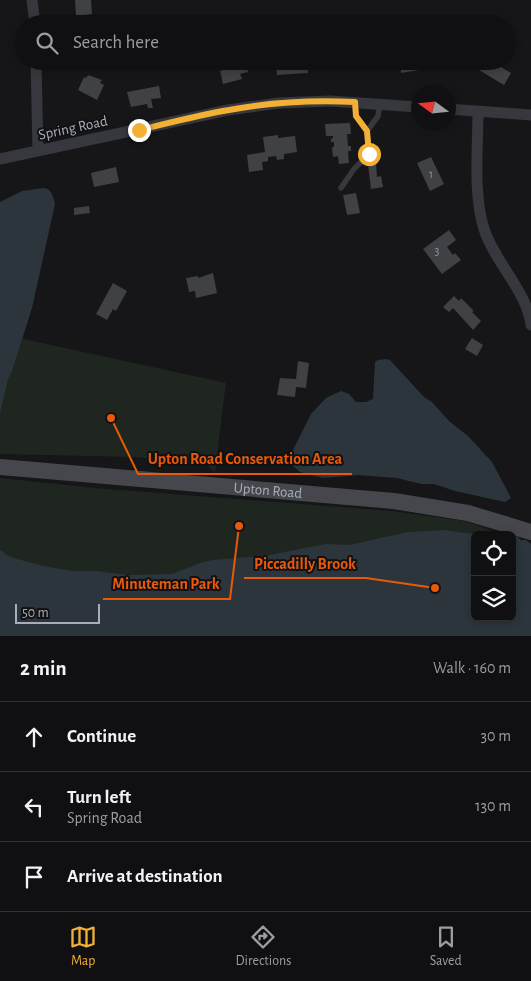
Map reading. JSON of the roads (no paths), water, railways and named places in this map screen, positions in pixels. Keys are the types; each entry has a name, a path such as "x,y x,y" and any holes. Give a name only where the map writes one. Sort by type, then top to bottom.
{"main road":[{"name":"Upton Road","path":"0,467 394,501 468,513 531,532"}],"street":[{"path":"32,0 33,15"},
{"path":"36,70 38,151"},
{"name":"Spring Road","path":"0,159 228,110 279,103 330,101 411,106"},
{"path":"456,110 531,115"},
{"path":"478,111 478,206 484,230 495,254 530,311 531,325"}],"lane":[{"path":"341,188 354,169 369,154 367,131 356,116 355,102"},
{"path":"367,131 378,116 380,104"}],"place":[{"name":"Upton Road Conservation Area","path":"111,418"},
{"name":"Minuteman Park","path":"239,526"},
{"name":"Piccadilly Brook","path":"435,588"}]}
